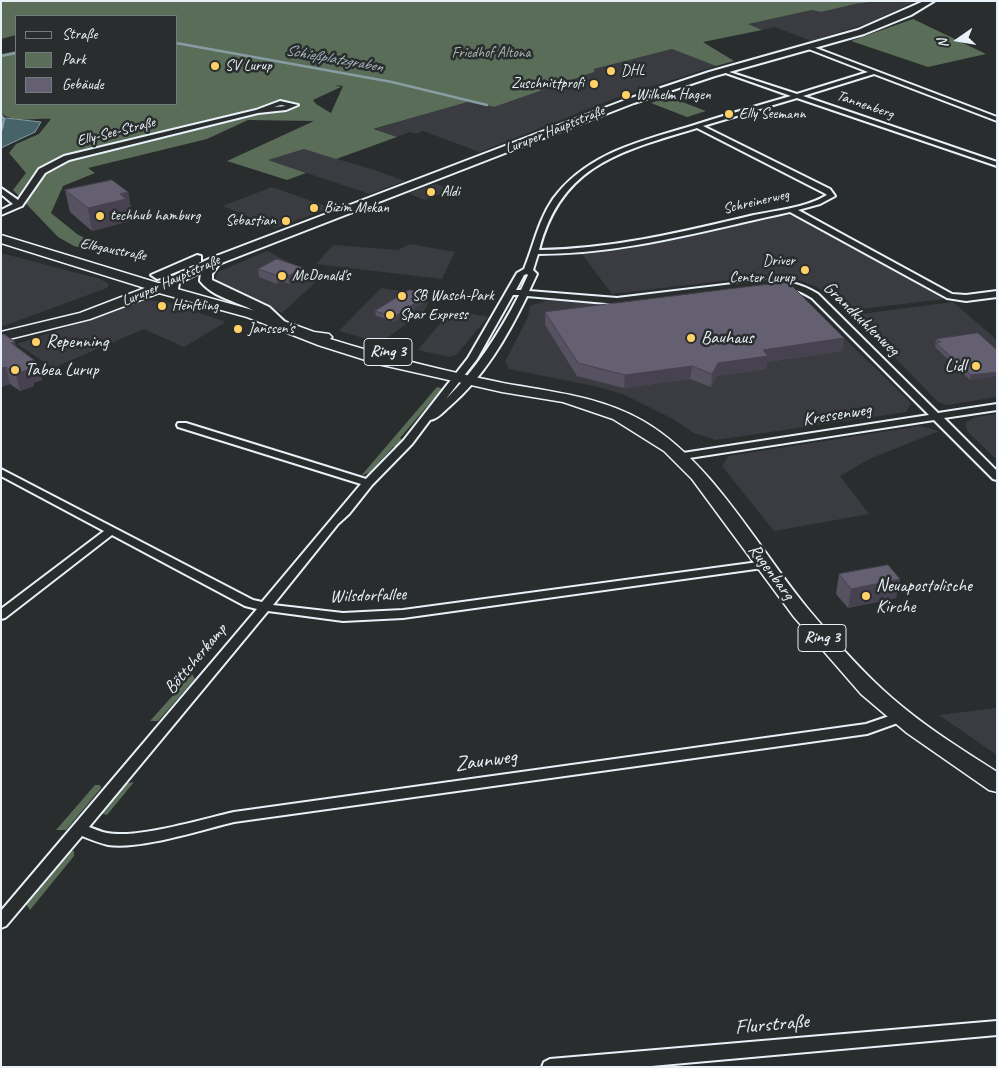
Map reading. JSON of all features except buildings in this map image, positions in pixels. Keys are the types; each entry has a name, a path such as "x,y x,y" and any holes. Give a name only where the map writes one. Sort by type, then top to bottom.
{"main road":[{"name":"Luruper Hauptstraße","path":"43,325 525,143 587,116 646,94 883,24 930,1"},
{"name":"Luruper Hauptstraße","path":"1,337 85,316 159,281 194,260 297,229"},
{"name":"Elbgaustraße","path":"1,239 57,256 159,281"},
{"path":"215,261 206,274 206,282 265,309 273,315 279,324"},
{"name":"Rugenbarg","path":"159,281 220,307 251,314 357,353 468,374 522,391 562,396 616,414 651,433 682,456 843,662 901,717 997,784"}],"street":[{"path":"808,47 997,119"},
{"name":"Tannenberg","path":"724,71 997,164"},
{"name":"Böttcherkamp","path":"528,271 536,252 540,230 550,211 565,191 587,169 616,152 874,72"},
{"name":"Elly-See-Straße","path":"19,204 34,179 57,162 258,111"},
{"name":"Schreinerweg","path":"536,252 572,252 629,244 790,209 829,198 831,194 697,126"},
{"path":"1,190 19,204 1,213"},
{"path":"790,209 950,296 966,298 997,294"},
{"name":"Böttcherkamp","path":"1,922 265,607 328,528 345,512 368,483 468,374 524,293 533,274 528,271 521,273 468,374 460,394 424,423"},
{"name":"Grandkuhlenweg","path":"510,292 617,301 758,283 781,283 796,286 815,296 997,477"},
{"name":"Kressenweg","path":"682,456 997,407"},
{"path":"182,426 368,483"},
{"name":"Wilsdorfallee","path":"1,472 218,588 250,603 265,607 343,617 394,615 766,565"},
{"path":"1,615 111,531"},
{"name":"Zaunweg","path":"78,829 107,839 144,837 234,818 867,728 901,717"},
{"name":"Flurstraße","path":"550,1067 997,1028"}],"shaded area":[{"path":"877,1 916,1 866,24 811,41 775,27 762,30 746,24 812,10 821,12"},
{"path":"672,49 716,66 616,98 480,152 423,131 416,134 410,132 397,137 371,130 471,101 494,107 593,72 594,69"},
{"path":"304,149 405,181 370,194 267,160"},
{"name":"Aldi","path":"436,184 452,190 425,200 408,193"},
{"path":"272,187 331,208 276,228 223,206"},
{"path":"780,215 795,216 944,299 845,311 829,295 815,286 796,279 763,276 612,294 582,254 666,241"},
{"path":"410,244 455,252 442,279 316,264 333,245 398,250"},
{"path":"267,251 320,278 282,313 215,281 218,272"},
{"path":"1,253 100,279 109,284 107,288 1,327"},
{"path":"381,288 429,295 427,306 424,311 380,343 339,331"},
{"path":"797,292 911,403 906,412 716,440 694,433 673,419 625,395 599,387 509,369 505,362 528,317 530,306 548,300 615,306"},
{"path":"144,301 165,301 226,322 184,347 144,329 53,368 17,344"},
{"path":"953,302 997,340 997,397 947,405 938,402 853,315"},
{"path":"451,310 488,317 457,354 450,357 418,350"},
{"path":"997,414 997,460 968,432 965,423 976,417"},
{"path":"920,426 939,431 869,459 840,476 869,514 774,531 722,466 729,456"},
{"path":"997,708 997,755 939,715"}],"green space":[{"name":"Friedhof Altona","path":"1,1 877,1 821,12 812,10 748,24 762,30 703,42 734,61 716,66 672,49 594,69 594,72 494,107 471,101 373,129 397,137 336,159 304,149 268,160 306,173 287,180 227,161 314,121 248,120 207,139 88,168 95,173 63,186 51,213 77,234 118,257 74,246 58,237 13,190 26,173 9,153 16,144 39,134 51,119 18,119 1,113 1,54 15,51 15,105 178,105 178,15 15,15 15,35 1,39","holes":["334,85 343,86 331,113 313,100 341,87"]},
{"path":"913,19 986,54 928,67 851,41"},
{"path":"669,97 706,111 687,117 651,103"},
{"path":"437,387 441,388 441,390 400,438 404,442 400,446 393,447 370,472 361,476"},
{"path":"192,674 195,679 158,721 150,721"},
{"path":"134,782 107,815 100,813 124,784"},
{"path":"95,785 100,785 101,788 66,830 56,830"},
{"path":"70,850 74,851 74,856 30,910 26,904"}],"water":[{"path":"1,119 41,122 35,132 1,148"}],"waterway":[{"name":"Schießplatzgraben","path":"178,43 392,82 487,105"},
{"name":"Schießplatzgraben","path":"1,56 15,53"},
{"path":"1,115 4,119 2,128"},
{"path":"1,130 2,126"}],"place":[{"name":"SV Lurup","path":"215,66"},
{"name":"DHL","path":"611,71"},
{"name":"Zuschnittprofi","path":"594,84"},
{"name":"Wilhelm Hagen","path":"626,95"},
{"name":"Elly Seemann","path":"729,114"},
{"name":"Aldi","path":"431,192"},
{"name":"Bizim Mekan","path":"314,208"},
{"name":"techhub hamburg","path":"100,216"},
{"name":"Sebastian","path":"286,221"},
{"name":"Driver Center Lurup","path":"805,270"},
{"name":"McDonald's","path":"282,276"},
{"name":"SB Wasch-Park","path":"402,296"},
{"name":"Henftling","path":"162,306"},
{"name":"Spar Express","path":"390,315"},
{"name":"Janssen's","path":"238,329"},
{"name":"Bauhaus","path":"691,338"},
{"name":"Repenning","path":"36,342"},
{"name":"Lidl","path":"976,366"},
{"name":"Tabea Lurup","path":"15,370"},
{"name":"Neuapostolische Kirche","path":"866,596"}]}
